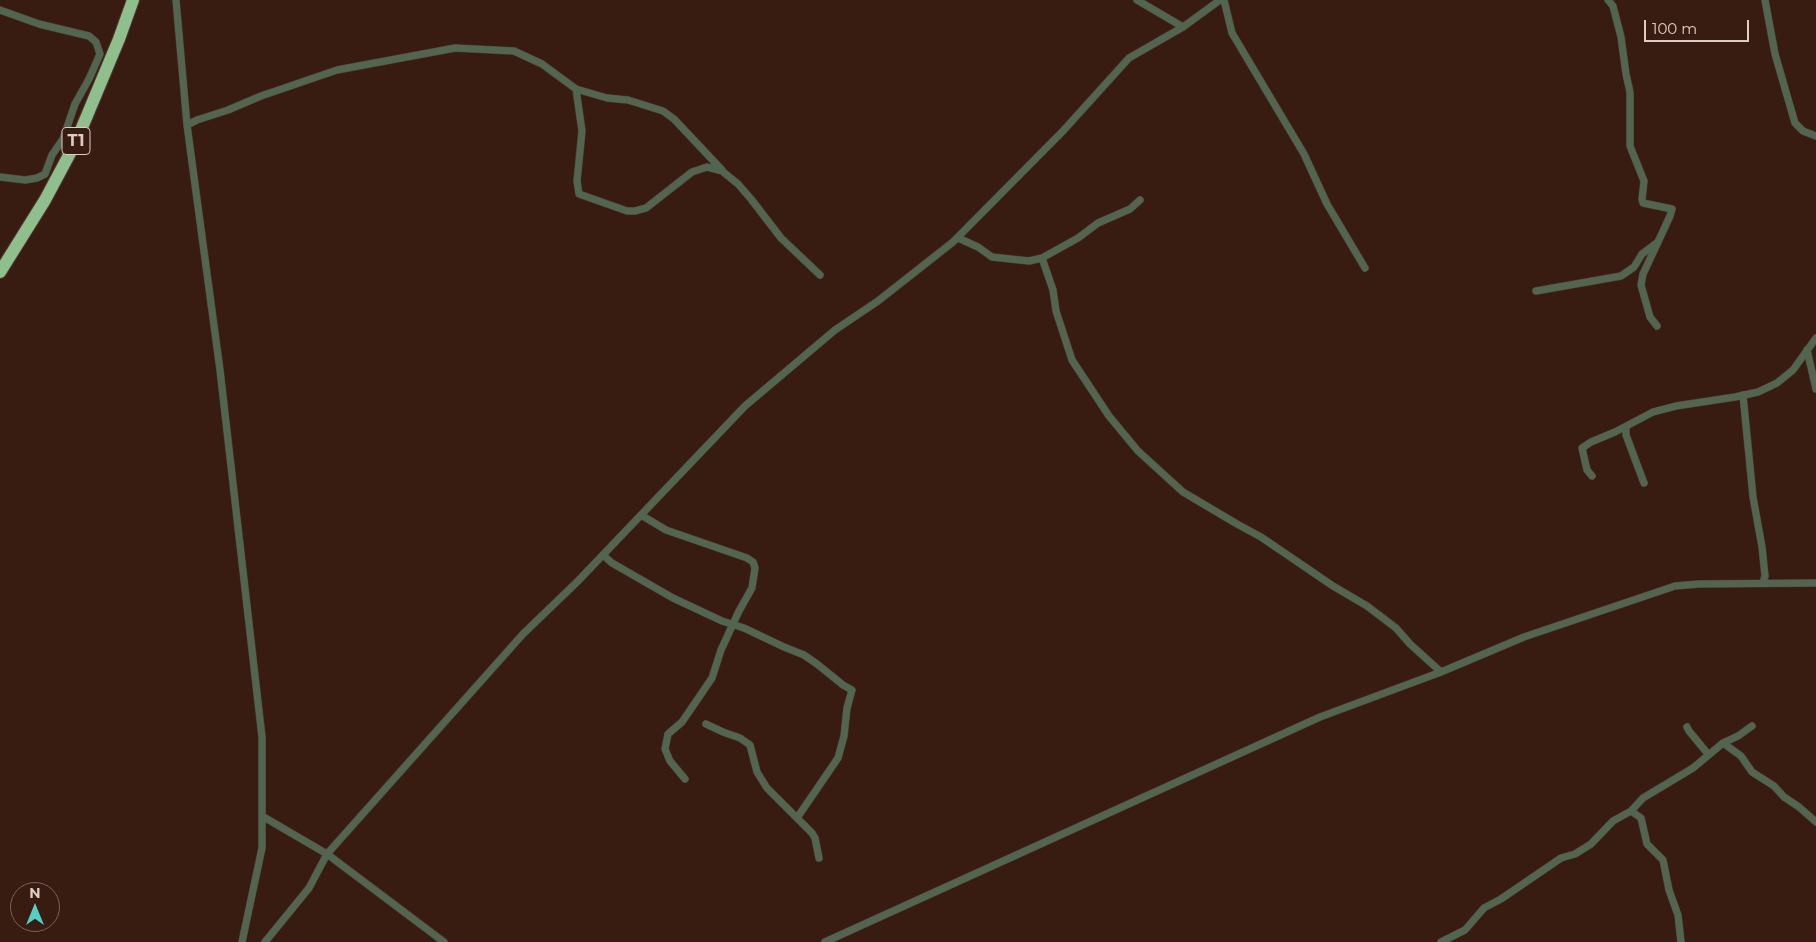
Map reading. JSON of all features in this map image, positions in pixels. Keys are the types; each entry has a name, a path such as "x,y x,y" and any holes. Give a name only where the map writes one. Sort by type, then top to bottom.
{"highway":[{"name":"T1","path":"0,272 45,200 76,142 119,39 133,0"}],"street":[{"path":"176,0 187,125 220,370 262,737 262,848 242,942"},
{"path":"1137,0 1183,27"},
{"path":"265,942 309,888 327,854 523,634 578,582 745,406 835,330 878,301 958,238 1063,131 1129,58 1183,27 1220,0"},
{"path":"1224,0 1232,33 1304,154 1327,204 1365,268"},
{"path":"1608,0 1613,6 1622,37 1630,92 1630,146 1644,181 1643,203 1672,209 1641,285 1650,317 1657,326"},
{"path":"1765,0 1775,54 1795,124 1803,131 1816,136"},
{"path":"0,10 38,24 89,36 96,42 100,54 76,104 63,139 52,156 45,174 37,178 25,180 0,177"},
{"path":"187,125 261,96 337,70 455,48 514,51 542,64 576,88 607,98 628,100 663,111 674,119 722,171 751,198 781,238 820,275"},
{"path":"576,88 582,131 577,181 579,194 627,211 635,211 646,208 692,172 707,168 722,171"},
{"path":"958,238 978,247 992,257 1029,261 1042,258 1078,238 1098,223 1130,209 1140,200"},
{"path":"1536,291 1621,276 1634,267 1642,254 1658,242"},
{"path":"1042,258 1053,290 1056,311 1072,360 1109,416 1138,452 1184,492 1261,536 1367,606 1396,628 1410,644 1441,672"},
{"path":"1592,476 1587,470 1582,448 1598,438 1626,427 1653,412 1676,406 1758,392 1777,383 1793,370 1816,338"},
{"path":"1807,350 1816,389"},
{"path":"1743,396 1746,411 1746,439 1752,475 1753,497 1762,547 1765,576 1763,583"},
{"path":"1626,427 1626,435 1644,483"},
{"path":"641,515 666,530 709,546 726,549 747,558 753,562 755,568 752,588 721,650 712,678 687,715 668,734 666,740 665,749 670,761 685,779"},
{"path":"603,555 612,563 673,598 804,655 852,690 846,708 844,736 838,758 797,818"},
{"path":"825,942 1320,717 1441,672 1524,637 1675,586 1816,582"},
{"path":"706,724 740,738 750,745 757,772 767,788 815,838 819,858"},
{"path":"1441,942 1465,930 1484,908 1501,899 1560,858 1575,854 1591,844 1613,821 1631,811 1643,798 1687,772 1723,743 1738,736 1752,726"},
{"path":"1687,727 1708,754"},
{"path":"1723,743 1740,756 1752,772 1774,786 1784,797 1816,822"},
{"path":"1631,811 1641,818 1647,844 1663,860 1669,890 1678,914 1681,942"},
{"path":"262,816 327,854 444,942"}]}
